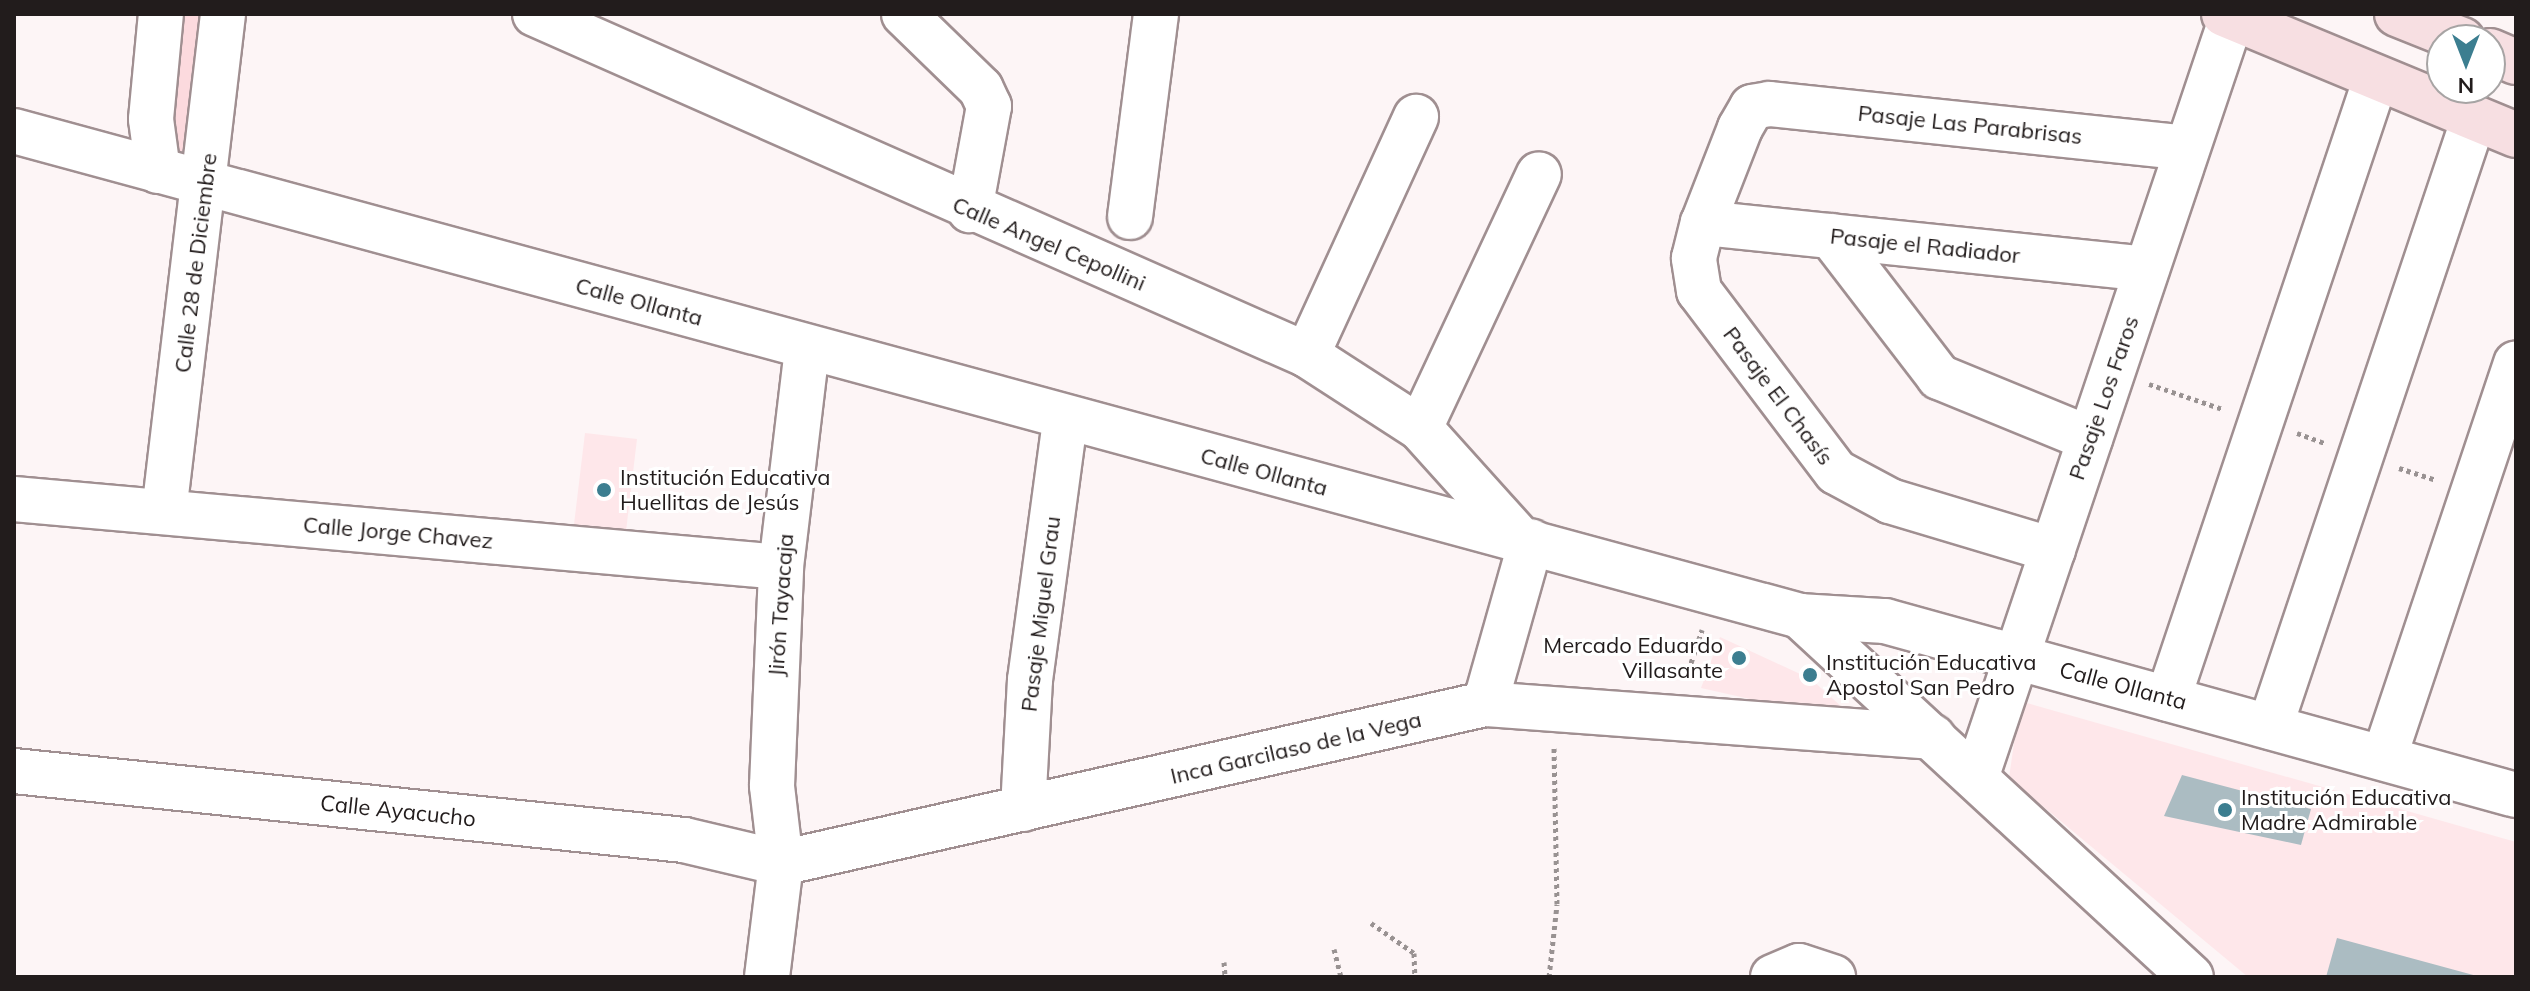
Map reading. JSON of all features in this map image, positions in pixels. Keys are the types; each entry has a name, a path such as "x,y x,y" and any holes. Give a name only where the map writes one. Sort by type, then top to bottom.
{"main road":[{"path":"2397,14 2426,26"},
{"path":"2230,15 2305,29 2376,78 2516,135"}],"street":[{"path":"158,171 151,119 161,14"},
{"name":"Calle 28 de Diciembre","path":"164,512 207,183 223,14"},
{"name":"Calle Angel Cepollini","path":"535,14 970,210 1307,355 1420,428 1525,540"},
{"path":"904,14 981,89 989,106 970,210"},
{"path":"1130,217 1156,14"},
{"name":"Pasaje Los Faros","path":"1976,778 2230,15"},
{"path":"2168,699 2376,78"},
{"name":"Pasaje Las Parabrisas","path":"1752,107 2187,148"},
{"name":"Pasaje El Chasís","path":"1752,107 1703,223 1694,258 1699,291 1836,472 1890,501 2053,550"},
{"path":"1307,355 1416,117"},
{"path":"2270,727 2474,118"},
{"name":"Calle Ollanta","path":"14,131 1065,420 1716,588 1800,616 1885,621 2516,795"},
{"path":"1420,428 1539,174"},
{"name":"Pasaje el Radiador","path":"1703,223 2147,269"},
{"path":"1831,236 1939,377 2090,439"},
{"name":"Jirón Tayacaja","path":"781,863 772,786 781,567 807,348"},
{"path":"2384,758 2516,364"},
{"name":"Pasaje Miguel Grau","path":"1023,809 1030,680 1065,420"},
{"name":"Calle Jorge Chavez","path":"14,499 781,567"},
{"path":"1485,704 1525,540"},
{"path":"1800,616 2191,977"},
{"name":"Inca Garcilaso de la Vega","path":"781,863 1485,704 1675,713 1933,737"},
{"name":"Calle Ayacucho","path":"14,771 684,840 781,863"},
{"path":"767,977 781,863"},
{"path":"1773,977 1799,966 1833,977"}],"path":[{"path":"2112,372 2473,492"},
{"path":"1675,713 1716,588"},
{"path":"1549,977 1557,904 1554,707"},
{"path":"1371,923 1414,953 1415,977"},
{"path":"1334,949 1341,977"},
{"path":"1224,962 1225,977"}],"shaded area":[{"path":"177,14 208,14 194,150 174,152 164,145"},
{"name":"Institución Educativa Huellitas de Jesús","path":"585,433 637,439 624,548 572,541"},
{"name":"Mercado Eduardo Villasante","path":"1720,637 1811,679 1843,708 1834,718 1701,688"},
{"name":"Institución Educativa Madre Admirable","path":"2020,701 2516,842 2516,977 2248,977 2009,778"}],"building":[{"path":"2182,775 2311,809 2301,845 2164,816"},
{"path":"2337,938 2477,976 2477,977 2326,977"}],"place":[{"name":"Institución Educativa Huellitas de Jesús","path":"604,490"},
{"name":"Mercado Eduardo Villasante","path":"1739,658"},
{"name":"Institución Educativa Apostol San Pedro","path":"1810,675"},
{"name":"Institución Educativa Madre Admirable","path":"2225,810"}]}
